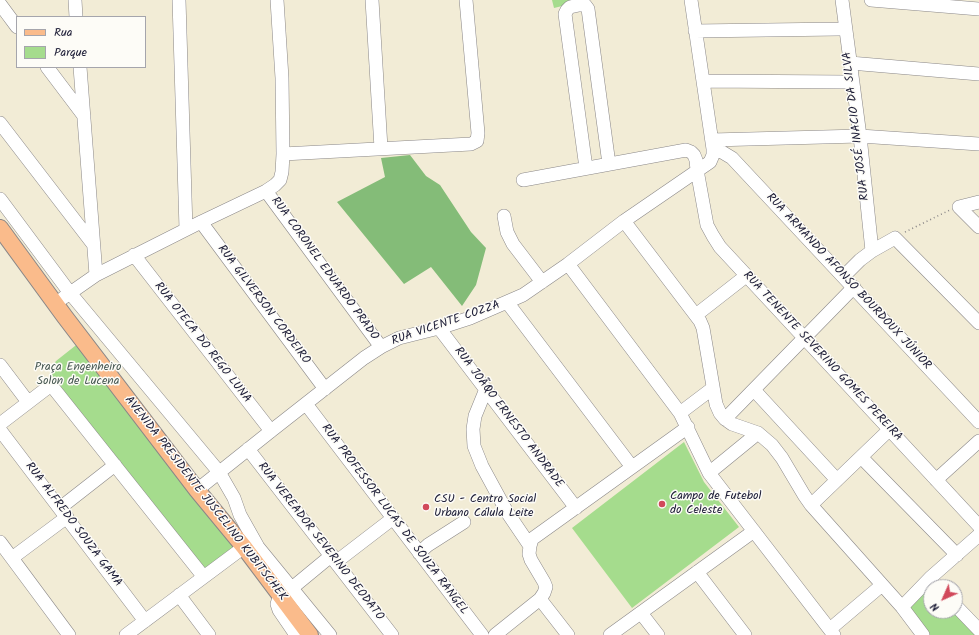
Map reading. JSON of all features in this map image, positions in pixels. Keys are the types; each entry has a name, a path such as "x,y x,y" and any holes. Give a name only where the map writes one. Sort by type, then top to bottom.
{"main road":[{"name":"AVENIDA PRESIDENTE JUSCELINO KUBITSCHEK","path":"2,231 197,490 244,547 286,591 310,635"}],"street":[{"path":"75,0 76,16"},
{"path":"179,0 186,230"},
{"path":"55,303 96,275 266,191 280,180 283,154 282,78 278,0"},
{"path":"372,0 381,148"},
{"path":"283,154 471,144 476,141 478,133 466,0"},
{"path":"691,0 712,144 860,136 979,144"},
{"name":"RUA JOSÉ INACIO DA SILVA","path":"842,0 860,136 872,251"},
{"path":"870,0 979,9"},
{"path":"586,168 565,14 567,10 574,6 585,5 588,9 609,164"},
{"path":"2,10 16,26"},
{"path":"695,31 839,29"},
{"path":"850,63 979,74"},
{"path":"48,68 84,116"},
{"path":"80,68 96,275"},
{"path":"703,81 847,82"},
{"path":"2,128 93,244"},
{"name":"RUA VICENTE COZZA","path":"197,490 364,358 381,347 399,338 439,328 470,318 523,295 710,162 713,155 712,144"},
{"name":"RUA ARMANDO AFONSO BOURDOUX JÚNIOR","path":"712,144 732,158 979,422"},
{"name":"RUA TENENTE SEVERINO GOMES PEREIRA","path":"523,180 686,150 691,152 696,160 707,225 712,236 720,247 979,526"},
{"name":"RUA CORONEL EDUARDO PRADO","path":"266,191 381,347"},
{"path":"0,199 70,293 219,472 234,498 240,515 258,547 286,591 330,635"},
{"path":"959,207 979,202"},
{"path":"959,207 979,227"},
{"path":"504,216 507,232 513,244 542,282"},
{"name":"RUA GILVERSON CORDEIRO","path":"201,222 326,389"},
{"path":"624,222 696,315 703,328 716,404 720,413 732,424 758,433 772,445 782,458 811,505 902,607 923,635"},
{"path":"2,231 19,224"},
{"path":"844,276 856,263 872,251 895,238 979,323"},
{"name":"RUA OTECA DO REGO LUNA","path":"134,255 271,431"},
{"path":"568,264 680,413 709,473 832,632 882,585"},
{"path":"696,315 746,276"},
{"path":"725,419 854,287"},
{"path":"508,302 632,468"},
{"name":"RUA JOÃQO ERNESTO ANDRADE","path":"439,328 576,508"},
{"path":"0,365 28,402"},
{"path":"0,424 51,385 203,576"},
{"path":"680,413 713,388"},
{"path":"486,389 475,416 473,429 474,446 482,466 507,512 530,546"},
{"path":"754,390 837,480"},
{"name":"RUA PROFESSOR LUCAS DE SOUZA RANGEL","path":"306,404 392,519 482,635"},
{"path":"495,635 540,600 546,587 529,554 532,539 688,427"},
{"name":"RUA ALFREDO SOUZA GAMA","path":"0,430 146,621"},
{"path":"811,505 889,430"},
{"path":"709,473 758,433"},
{"path":"936,480 979,441"},
{"name":"RUA VEREADOR SEVERINO DEODATO","path":"248,449 392,635"},
{"path":"861,457 957,555"},
{"path":"68,635 4,550 63,512 115,464"},
{"path":"296,635 278,610 278,604 286,591 392,519"},
{"path":"419,553 464,522"},
{"path":"610,635 754,531"},
{"path":"937,579 957,555 979,535"},
{"path":"126,635 203,576 244,547"},
{"path":"697,572 745,635"},
{"path":"902,607 923,591"},
{"path":"179,595 209,635"},
{"path":"540,600 568,635"},
{"path":"641,613 658,635"},
{"path":"963,613 979,630"}],"path":[{"path":"895,238 933,217 950,209 959,207"}],"green space":[{"path":"552,0 583,0 583,1 554,8"},
{"path":"410,155 426,176 440,185 471,232 486,248 476,285 462,306 431,267 404,284 337,202 385,177 381,158"},
{"name":"Praça Engenheiro Solon de Lucena","path":"80,342 235,547 205,572 54,380 52,375 53,365"},
{"name":"Campo de Futebol do Celeste","path":"684,442 704,482 739,527 632,608 572,528"},
{"path":"923,594 923,619 963,619 978,635 928,635 908,609"}],"place":[{"name":"Campo de Futebol do Celeste","path":"662,504"},
{"name":"CSU - Centro Social Urbano Cálula Leite","path":"426,507"}]}
